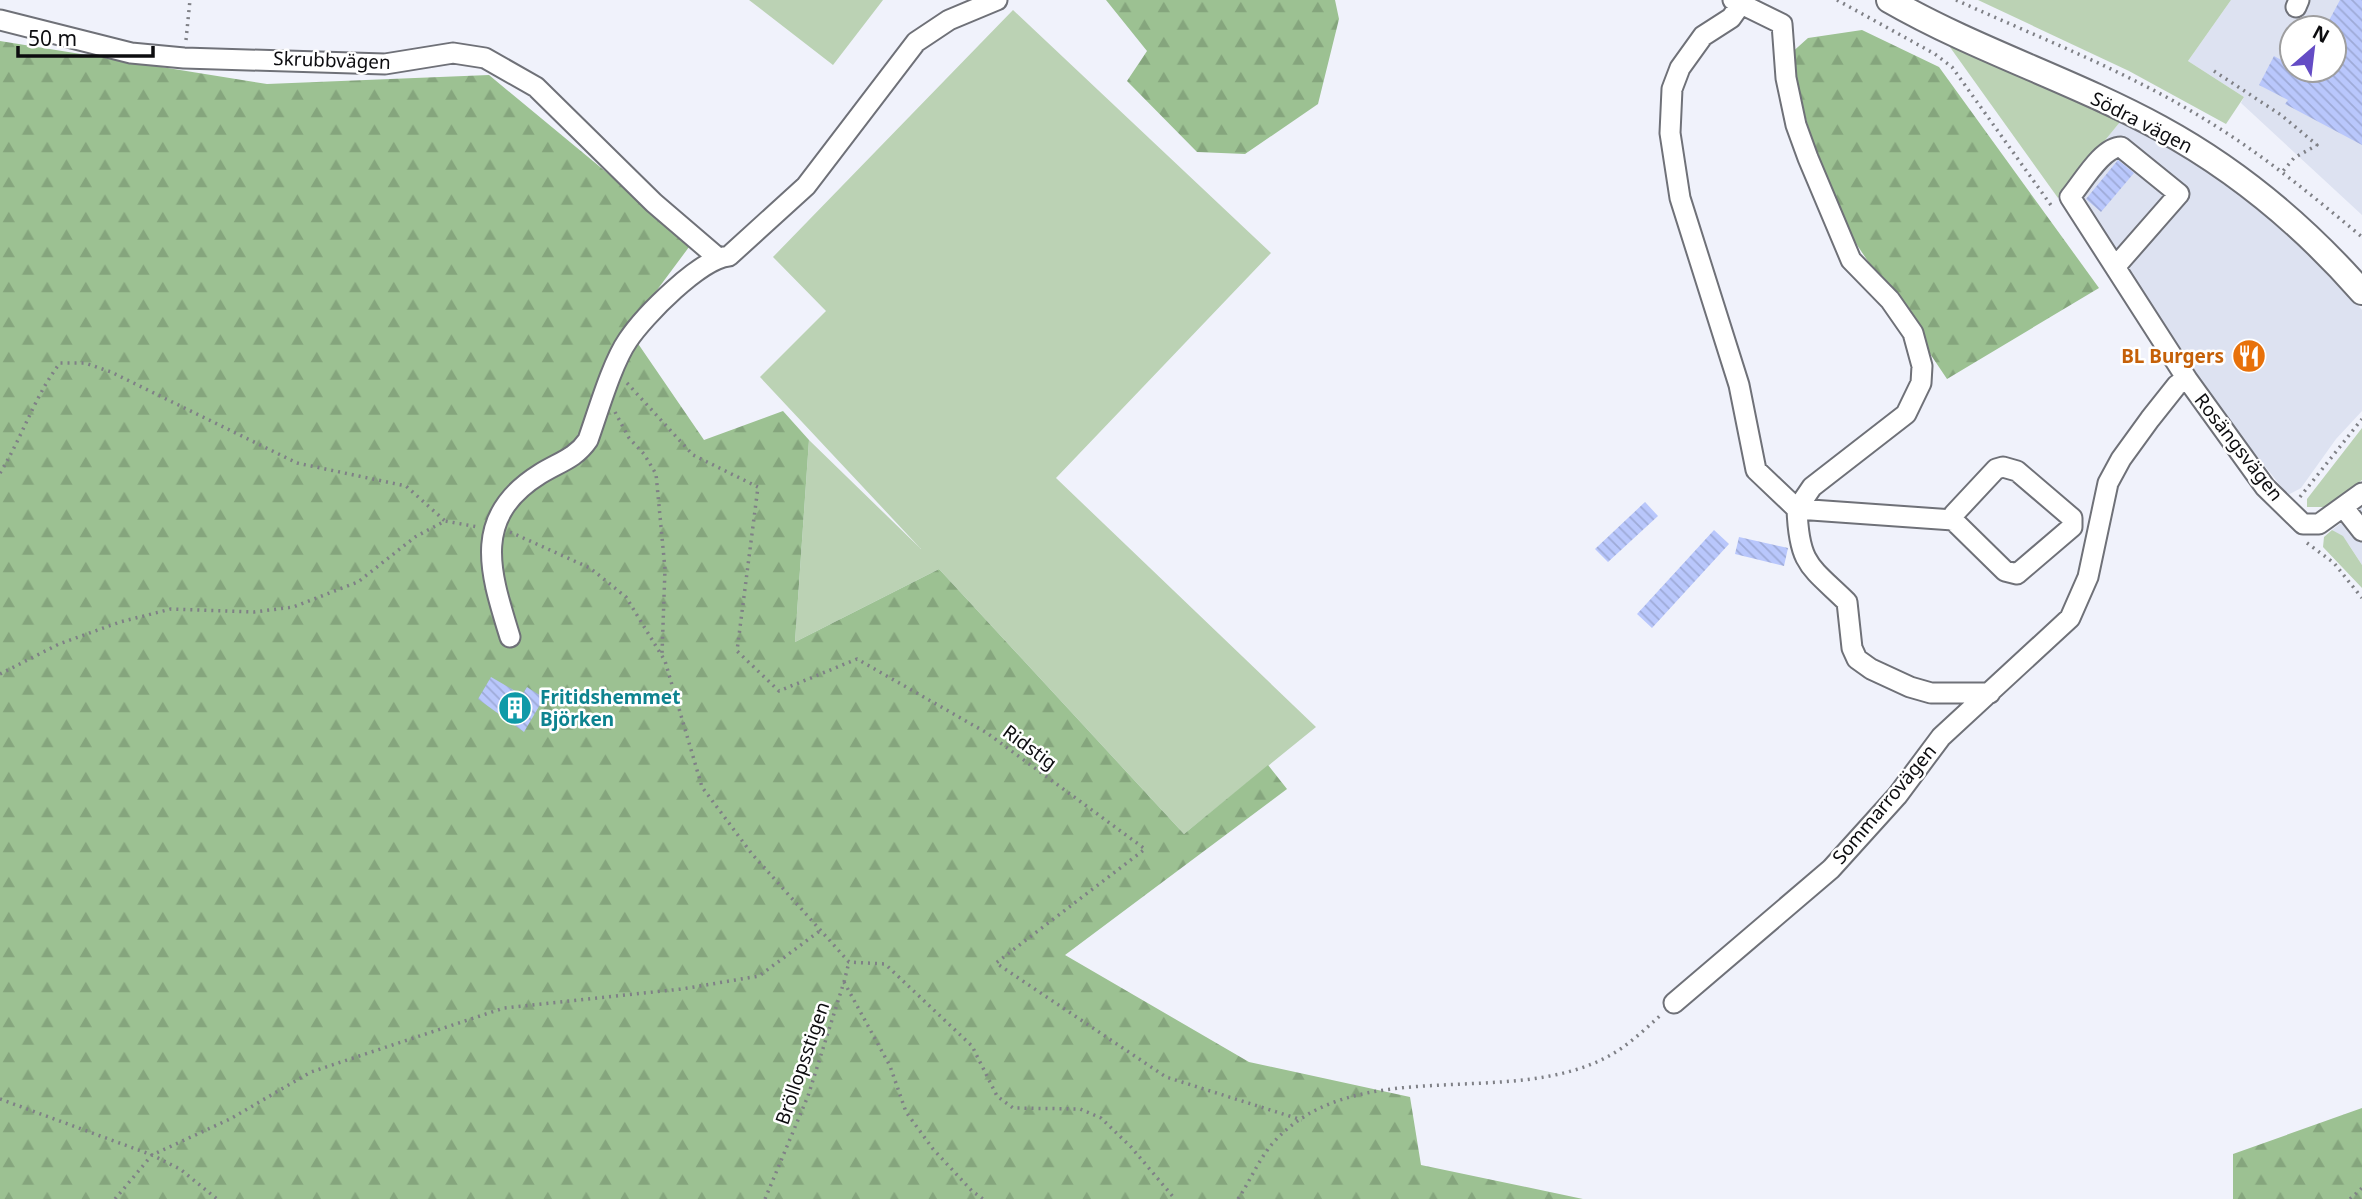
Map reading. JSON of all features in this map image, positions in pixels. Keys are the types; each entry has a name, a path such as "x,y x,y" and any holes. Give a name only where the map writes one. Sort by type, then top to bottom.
{"main road":[{"name":"Södra vägen","path":"1889,0 1958,35 2118,107 2191,146 2280,211 2362,292"}],"street":[{"path":"510,637 492,572 490,551 494,529 508,500 540,474 579,453 588,440 627,341 667,297 717,257 729,256 806,186 916,41 949,20 997,0"},
{"path":"1953,520 1954,514 1996,469 2003,467 2017,471 2070,515 2072,527 2013,574 2005,571 1953,520 1797,509 1756,470 1739,385 1680,198 1670,133 1672,89 1680,68 1703,36 1731,18 1737,2 1782,24 1786,78 1796,125 1808,158 1850,260 1890,300 1908,325 1920,350 1922,366 1921,383 1906,414 1812,487 1797,509 1802,557 1811,569 1847,602 1852,648 1857,659 1910,687 1951,694 1990,693"},
{"name":"Skrubbvägen","path":"0,20 131,53 184,58 385,64 453,52 485,58 536,87 654,203 717,257"},
{"path":"2116,266 2179,194 2121,146 2114,147 2106,154 2070,197 2116,266 2182,382"},
{"name":"Sommarrovägen","path":"1674,1003 1830,869 1896,796 1932,746 2070,618 2088,577 2103,498 2121,459 2182,382"},
{"name":"Rosängsvägen","path":"2182,382 2265,487 2303,524 2319,524 2362,493"},
{"path":"2070,515 2103,498"},
{"path":"2344,508 2362,531"}],"path":[{"path":"184,58 190,0"},
{"path":"1836,0 1935,54 1952,67 2058,215"},
{"path":"2214,71 2281,115 2317,145 2294,158 2283,171"},
{"path":"0,472 16,447 35,400 60,363 85,363 111,372 297,463 405,486 444,521 494,529 542,545 590,568 626,597 662,656 702,786 752,854 849,962 885,964 972,1046 997,1096 1013,1108 1080,1109 1101,1118 1131,1147 1175,1199"},
{"name":"Ridstig","path":"616,368 638,397 693,454 758,487 737,651 779,691 857,659 987,733 1145,849 996,963 1166,1077 1303,1120"},
{"path":"605,394 629,438 644,454 656,474 665,569 662,656"},
{"path":"2297,500 2362,419"},
{"path":"0,674 60,644 120,622 171,610 254,612 293,607 358,582 415,537 444,521"},
{"path":"115,1199 152,1155 230,1119 311,1072 504,1008 670,990 759,976 821,930"},
{"path":"844,982 849,962"},
{"name":"Bröllopsstigen","path":"765,1199 808,1096 844,982"},
{"name":"Bröllopsstigen","path":"844,982 891,1066 906,1112 942,1159 983,1199"},
{"path":"1238,1199 1273,1143 1303,1120 1351,1097 1395,1087 1518,1082 1577,1069 1607,1057 1674,1003"},
{"path":"0,1099 152,1155 180,1169 217,1199"},
{"path":"2350,1199 2362,1188"}],"shaded area":[{"path":"2231,0 2362,0 2362,215 2241,103 2244,97 2188,61"},
{"path":"2120,122 2170,147 2242,196 2320,263 2362,310 2362,411 2336,439 2301,488 2288,495 2114,278 2058,198"},
{"path":"2362,507 2362,565 2349,545 2332,530"}],"green space":[{"path":"749,0 883,0 833,65"},
{"path":"1106,0 1335,0 1339,19 1318,104 1245,154 1197,152 1127,81 1147,51"},
{"path":"1978,0 2231,0 2188,61 2244,97 2226,124 2129,71"},
{"path":"1013,10 1271,253 1056,478 1316,727 1184,834 939,569 795,642 809,440 921,549 760,377 826,311 773,257"},
{"path":"1862,30 1939,67 2099,288 1947,379 1849,233 1813,145 1789,55 1808,38"},
{"path":"0,41 267,84 489,75 692,243 628,329 704,440 783,411 809,440 795,642 939,569 1184,834 1268,765 1287,789 1065,955 1249,1062 1410,1097 1421,1165 1583,1199 0,1199"},
{"path":"1947,43 2120,122 2058,198"},
{"path":"2362,428 2362,480 2326,507 2307,507 2307,499"},
{"path":"2332,530 2343,536 2362,565 2362,588 2323,547 2324,537"},
{"path":"2362,1108 2362,1199 2233,1199 2233,1154"}],"building":[{"path":"2340,0 2362,0 2362,145 2285,104 2288,100 2259,85 2274,56 2278,58 2278,84 2348,84 2348,14 2332,14"},
{"path":"2118,160 2134,173 2101,212 2086,199"},
{"path":"1645,502 1658,516 1608,562 1595,549"},
{"path":"1714,530 1729,544 1652,628 1637,614"},
{"path":"1739,537 1788,548 1784,566 1735,554"},
{"name":"Fritidshemmet Björken","path":"491,677 522,695 527,687 544,698 524,732 478,699"}],"place":[{"name":"BL Burgers","path":"2249,356"},
{"name":"Fritidshemmet Björken","path":"515,708"}]}
